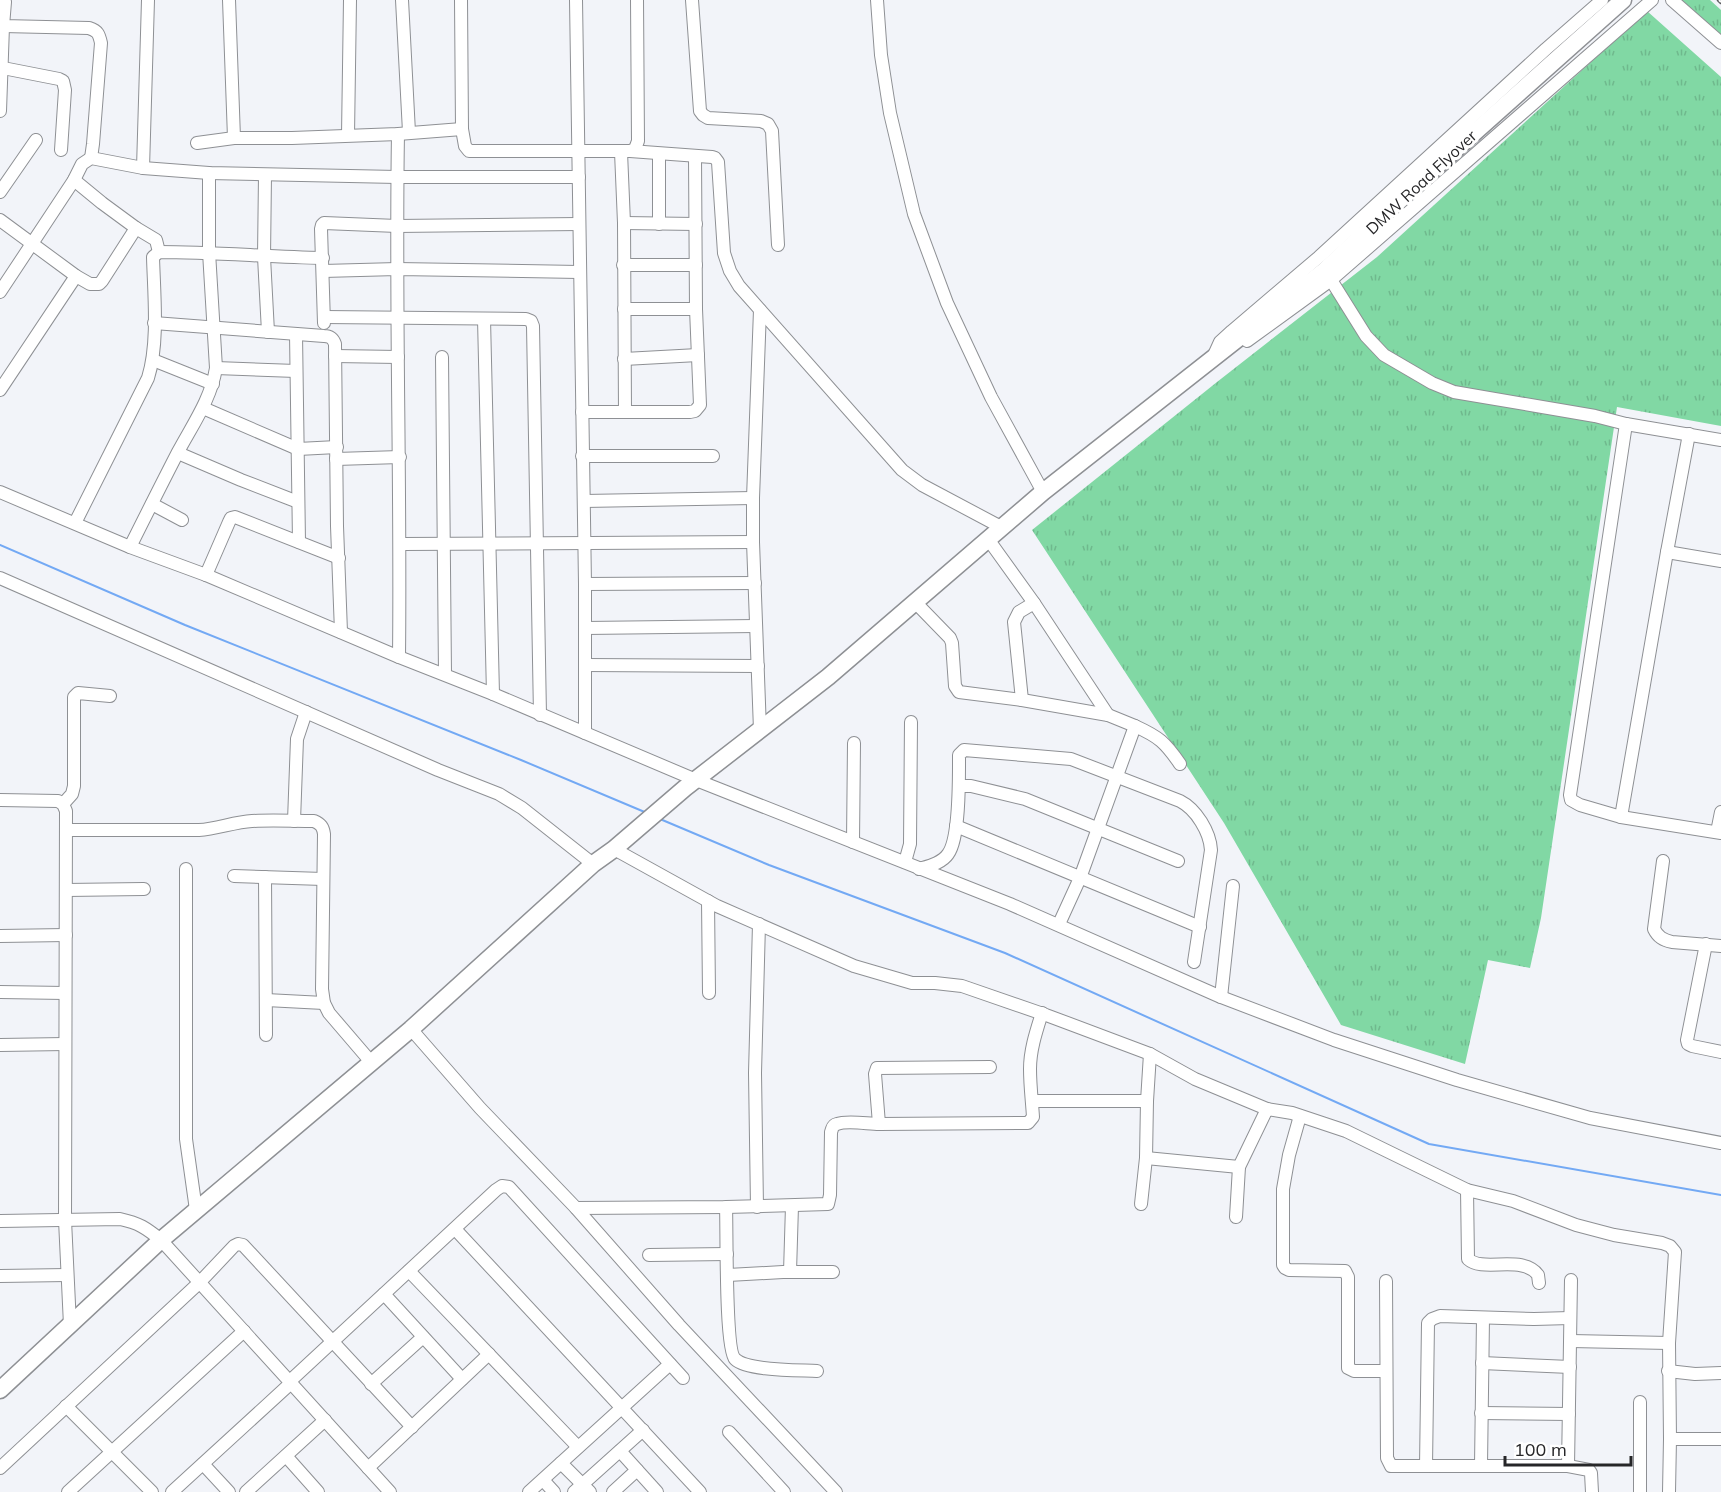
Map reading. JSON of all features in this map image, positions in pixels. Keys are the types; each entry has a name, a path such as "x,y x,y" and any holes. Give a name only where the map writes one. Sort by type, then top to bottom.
{"main road":[{"name":"DMW Road Flyover","path":"0,1390 161,1240 411,1029 592,864 828,677 1043,492 1324,271 1420,180 1623,0"}],"street":[{"path":"143,168 148,0"},
{"path":"229,0 234,138"},
{"path":"348,135 350,0"},
{"path":"399,657 401,544 397,177 403,133 402,0"},
{"path":"461,0 462,129 465,146 469,151 625,151 715,158 718,162 721,237 730,271 739,286 902,470 922,485 1001,527"},
{"path":"576,0 585,543 585,733"},
{"path":"625,151 635,148 638,141 637,0"},
{"path":"692,0 700,111 708,118 761,121 768,124 772,131 778,245"},
{"path":"877,0 881,55 890,113 914,214 952,314 991,397 1043,492"},
{"path":"1213,357 1220,342 1319,257 1602,0"},
{"path":"1213,357 1250,339 1331,280 1652,0"},
{"path":"1672,0 1721,44"},
{"path":"0,111 3,68 3,1"},
{"path":"3,26 89,28 100,34 91,158"},
{"path":"3,68 63,81 65,90 61,150"},
{"path":"197,143 234,138 292,138 462,129"},
{"path":"0,192 36,140"},
{"path":"625,151 623,265 625,412"},
{"path":"659,154 659,224"},
{"path":"582,412 695,411 700,405 696,309 695,157"},
{"path":"0,292 74,180 82,164 91,158 143,168 209,173 397,177 579,177"},
{"path":"130,546 203,408 213,384 216,368 209,252 209,173"},
{"path":"265,175 264,257 268,332"},
{"path":"74,180 136,228 156,240 159,252"},
{"path":"0,220 90,284 99,284 136,228"},
{"path":"324,336 321,229 324,223 397,226 579,224"},
{"path":"624,223 696,224"},
{"path":"75,523 148,378 153,360 153,257 159,252 209,252 323,265 397,269 579,272"},
{"path":"623,265 696,265"},
{"path":"0,390 76,276"},
{"path":"1331,280 1366,336 1384,355 1432,383 1454,392 1721,440"},
{"path":"624,309 696,309"},
{"path":"760,310 753,498 760,730"},
{"path":"324,317 526,319 534,326 540,715"},
{"path":"484,319 493,694"},
{"path":"154,323 329,336 333,339 335,344 341,632"},
{"path":"296,334 299,542"},
{"path":"624,358 698,355"},
{"path":"335,356 398,357"},
{"path":"442,357 445,674"},
{"path":"153,360 213,384"},
{"path":"216,368 296,371"},
{"path":"203,408 298,448 400,457"},
{"path":"1626,424 1571,800 1621,817 1719,833 1721,812"},
{"path":"1621,817 1689,434"},
{"path":"178,453 298,502"},
{"path":"582,456 713,456"},
{"path":"0,492 493,694 585,733 691,784 905,862 1059,924 1221,997 1334,1040 1457,1080 1590,1118 1721,1143"},
{"path":"584,501 753,498"},
{"path":"152,504 182,519"},
{"path":"206,575 231,518 239,518 339,558"},
{"path":"988,539 1034,603 1108,715"},
{"path":"401,544 753,542"},
{"path":"1667,552 1721,561"},
{"path":"0,578 438,770 499,794 522,808 592,864"},
{"path":"585,584 755,583"},
{"path":"915,602 950,638 956,690 961,693 1023,700 1108,715 1154,735 1164,742 1180,764"},
{"path":"1023,700 1014,622 1019,612 1034,603"},
{"path":"585,628 756,626"},
{"path":"586,665 758,666"},
{"path":"63,804 72,794 74,786 74,697 78,693 110,696"},
{"path":"294,821 297,739 306,712"},
{"path":"905,862 910,844 911,722"},
{"path":"1059,924 1080,878 1135,726"},
{"path":"853,842 854,743"},
{"path":"919,869 936,864 948,856 956,826 959,755 964,750 1071,759 1192,808 1209,837 1211,850 1194,962"},
{"path":"959,786 971,786 1025,799 1178,861"},
{"path":"0,800 52,800 63,804 66,811 65,1220 70,1325"},
{"path":"66,830 199,830 252,821 314,821 320,823 323,829 322,989 324,1003 371,1062"},
{"path":"956,826 1200,927"},
{"path":"618,845 708,901 854,966 902,981 962,986 1042,1013 1150,1054 1195,1079 1267,1109 1300,1116 1346,1131 1467,1190 1513,1201 1576,1225 1670,1246 1675,1252 1668,1371 1669,1492"},
{"path":"1663,861 1654,929 1658,936 1665,940 1721,946"},
{"path":"186,869 186,1138 196,1210"},
{"path":"234,876 323,879"},
{"path":"265,877 266,1035"},
{"path":"1221,997 1233,886"},
{"path":"66,890 144,889"},
{"path":"708,901 709,993"},
{"path":"757,1207 755,1073 759,924"},
{"path":"0,936 66,935"},
{"path":"1706,944 1687,1040 1692,1046 1721,1052"},
{"path":"0,992 65,993"},
{"path":"266,1000 324,1003"},
{"path":"576,1208 821,1206 830,1202 831,1131 836,1124 1024,1124 1033,1117 1031,1056 1042,1013"},
{"path":"411,1029 480,1108 576,1208 679,1325 836,1492"},
{"path":"0,1045 65,1044"},
{"path":"1141,1204 1146,1158 1150,1054"},
{"path":"879,1125 875,1074 877,1068 990,1066"},
{"path":"1032,1101 1147,1101"},
{"path":"1236,1217 1239,1167 1267,1109"},
{"path":"1300,1116 1289,1155 1283,1189 1283,1264 1289,1270 1345,1271 1348,1277 1348,1368 1354,1371 1386,1371"},
{"path":"1146,1158 1239,1167"},
{"path":"180,1490 203,1464 332,1342 502,1186 509,1187 682,1378"},
{"path":"1467,1190 1468,1259 1477,1263 1530,1268 1538,1275 1539,1283"},
{"path":"790,1272 792,1206"},
{"path":"726,1207 728,1313 732,1354 741,1363 762,1368 817,1371"},
{"path":"0,1221 120,1219 135,1222 161,1240 390,1492"},
{"path":"455,1229 700,1492"},
{"path":"0,1468 238,1244 243,1245 412,1427"},
{"path":"649,1255 727,1254"},
{"path":"409,1271 578,1447"},
{"path":"728,1275 832,1272"},
{"path":"0,1276 68,1275"},
{"path":"1568,1466 1571,1280"},
{"path":"1386,1281 1388,1461 1392,1466 1568,1466 1589,1470 1592,1492"},
{"path":"384,1294 462,1379"},
{"path":"1426,1466 1428,1323 1440,1316 1570,1318"},
{"path":"1481,1465 1483,1318"},
{"path":"68,1492 244,1331"},
{"path":"371,1384 423,1337"},
{"path":"1571,1341 1669,1343"},
{"path":"368,1468 489,1354"},
{"path":"1482,1363 1570,1366"},
{"path":"529,1492 670,1364"},
{"path":"1668,1371 1695,1374 1721,1373"},
{"path":"1640,1402 1640,1492"},
{"path":"66,1406 152,1492"},
{"path":"1481,1413 1569,1414"},
{"path":"246,1492 325,1420"},
{"path":"561,1463 582,1490 620,1450 643,1430"},
{"path":"729,1432 784,1492"},
{"path":"1670,1440 1721,1438"},
{"path":"620,1450 655,1491"},
{"path":"286,1456 312,1490"},
{"path":"203,1464 229,1492"},
{"path":"613,1492 637,1470"},
{"path":"543,1480 554,1492"}],"green space":[{"path":"1679,0 1710,0 1721,10 1721,39"},
{"path":"1647,11 1721,77 1721,426 1617,407 1541,918 1530,968 1488,960 1465,1064 1341,1025 1224,823 1032,530 1377,257"}],"waterway":[{"path":"0,545 185,625 647,813"},
{"path":"660,819 769,865 1005,953 1429,1144 1721,1195"}]}
